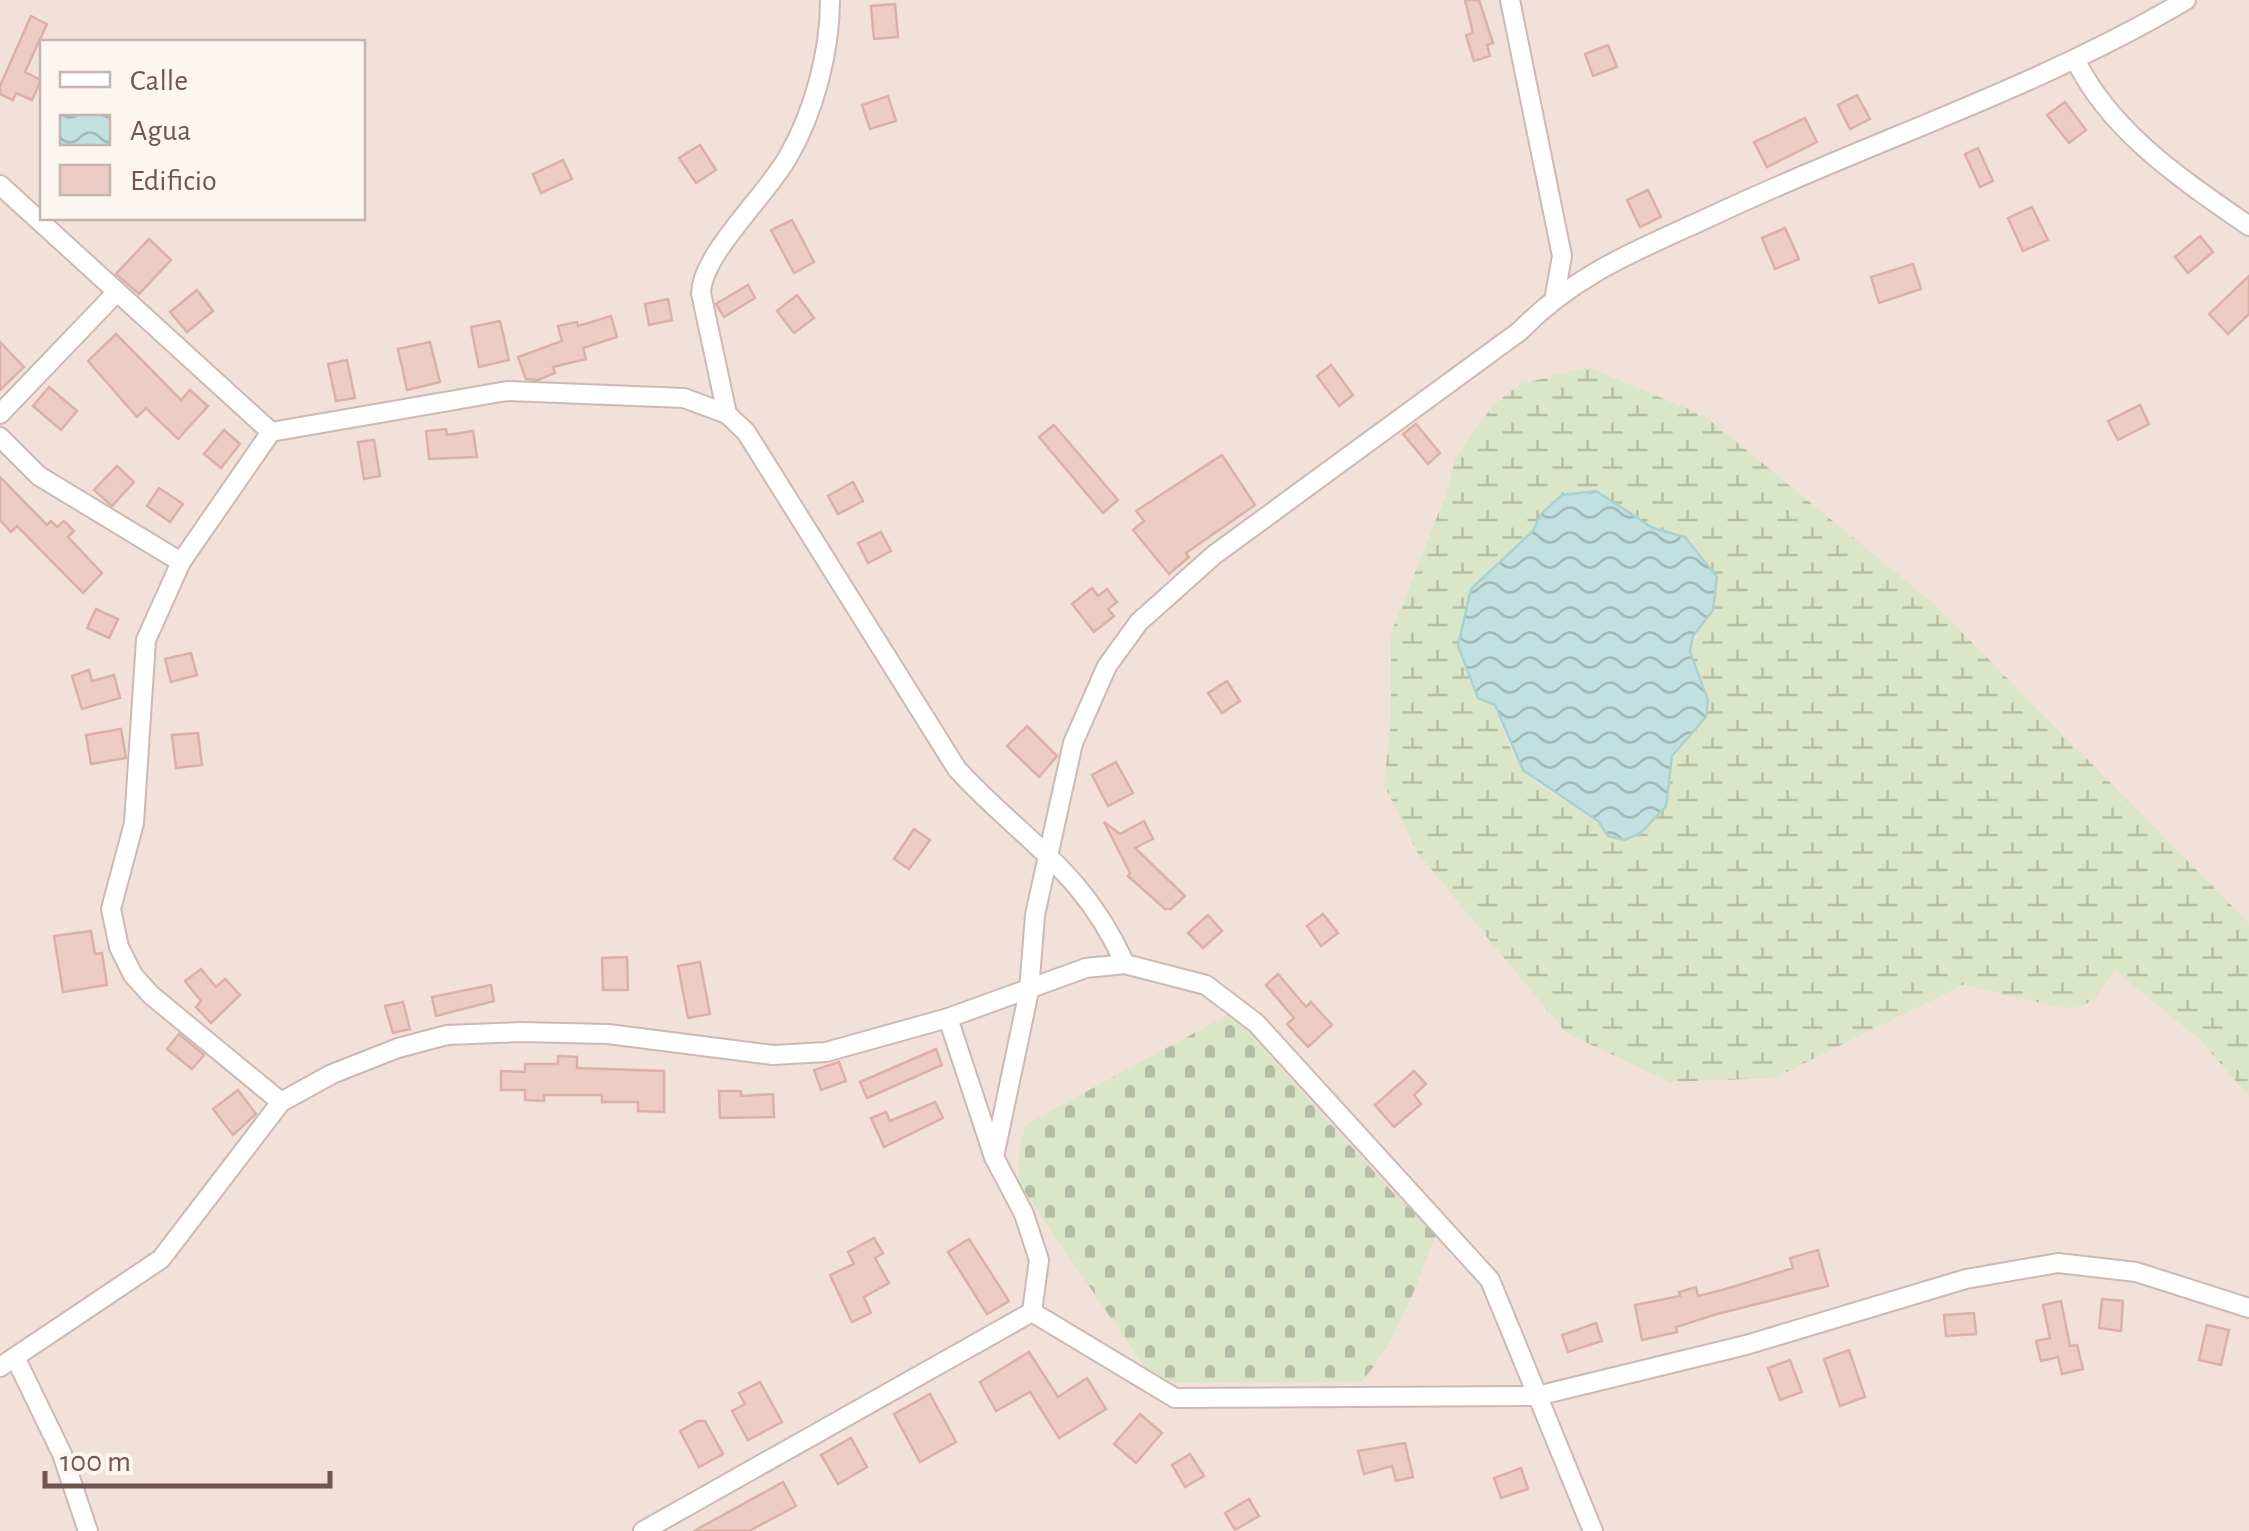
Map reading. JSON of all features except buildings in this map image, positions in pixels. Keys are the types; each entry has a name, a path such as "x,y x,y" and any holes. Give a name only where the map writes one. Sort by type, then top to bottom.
{"street":[{"path":"728,414 701,293 704,273 714,252 741,225 788,157 809,111 830,30 830,0"},
{"path":"1510,0 1562,256 1555,295"},
{"path":"994,1157 1029,992 1035,914 1073,743 1107,666 1140,622 1214,555 1520,332 1555,295 1599,269 1762,192 2075,60 2186,0"},
{"path":"2075,60 2094,98 2139,143 2249,226"},
{"path":"0,184 115,294 271,432"},
{"path":"0,414 115,294"},
{"path":"281,1102 151,995 134,975 119,946 111,909 134,823 146,640 181,562 271,432 506,390 684,398 728,414 746,432 957,769 998,814 1049,853 1081,886 1108,926 1125,964"},
{"path":"0,437 52,484 181,562"},
{"path":"88,1531 62,1454 8,1363 161,1260 281,1102 332,1074 446,1036 608,1034 773,1055 826,1052 1029,992 1086,968 1125,964 1206,985 1256,1023 1490,1280 1587,1527"},
{"path":"948,1018 994,1157 1024,1214 1039,1260 1032,1312"},
{"path":"1032,1312 1175,1398 1538,1396 1746,1345 1966,1280 2058,1263 2136,1272 2249,1308"},
{"path":"642,1531 1032,1312"}],"shaded area":[{"path":"0,0 2249,0 2249,1531 0,1531"}],"green space":[{"path":"1588,367 1705,416 1934,604 2249,924 2249,1096 2199,1039 2115,970 2095,999 2080,1007 2063,1008 1963,985 1774,1078 1670,1082 1566,1033 1417,852 1384,785 1391,719 1391,633 1446,494 1456,457 1494,404 1521,384","holes":["1596,491 1653,528 1685,537 1713,610 1693,648 1693,661 1709,703 1703,722 1672,758 1666,806 1608,836 1589,816 1532,779 1512,752 1489,683 1471,589 1533,531 1541,514"]},
{"path":"1231,1013 1395,1195 1437,1232 1396,1330 1361,1382 1175,1383 1145,1368 1020,1185 1018,1160 1025,1125"}],"water":[{"path":"1596,491 1653,528 1685,537 1717,577 1713,610 1693,636 1690,652 1708,700 1706,717 1672,756 1666,806 1642,832 1625,840 1608,836 1598,821 1523,770 1495,705 1478,698 1458,646 1471,589 1533,531 1541,514 1562,495"}]}
